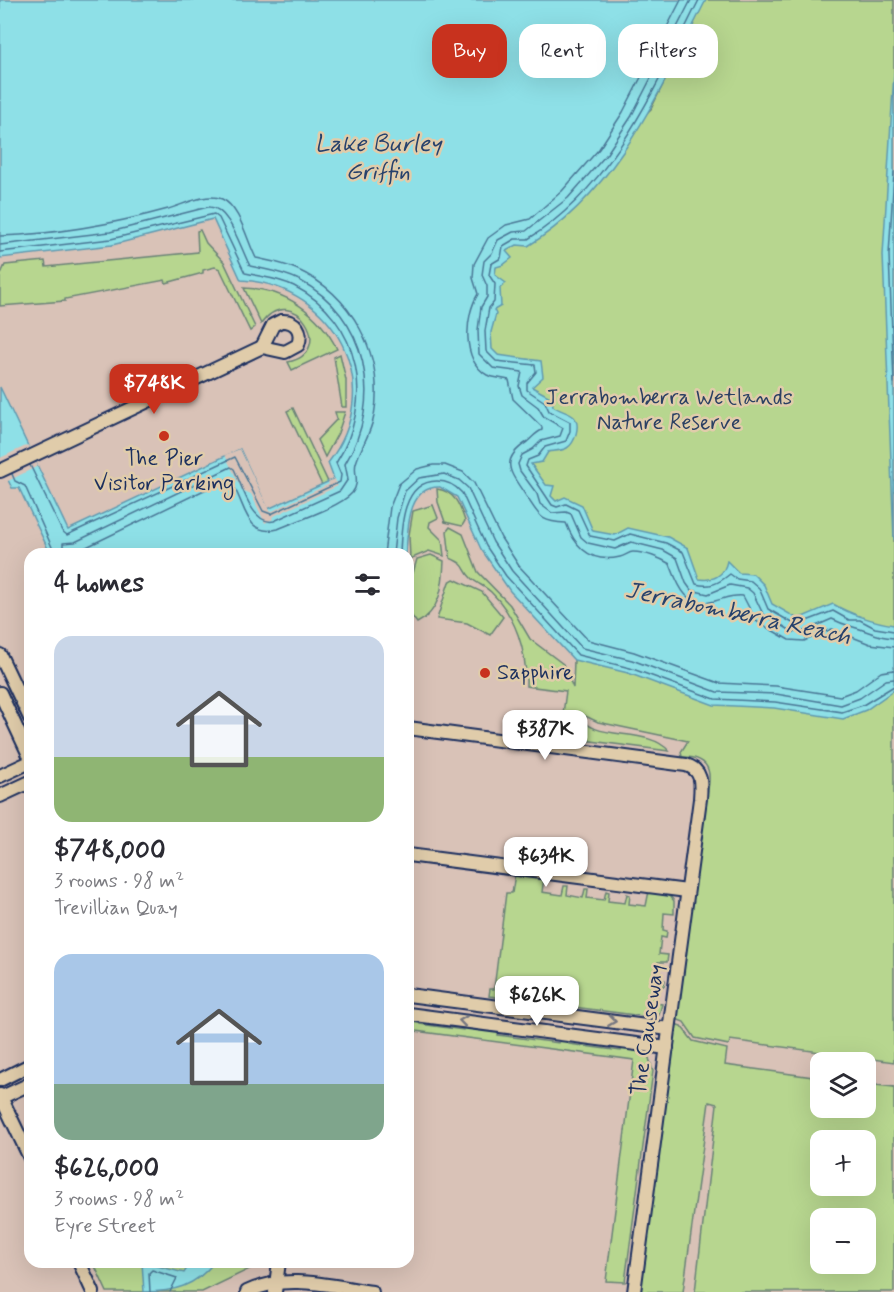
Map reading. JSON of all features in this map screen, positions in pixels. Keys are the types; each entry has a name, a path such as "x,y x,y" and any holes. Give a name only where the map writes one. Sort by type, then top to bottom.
{"street":[{"path":"0,471 262,347"},
{"path":"0,655 24,705"},
{"path":"0,693 24,747"},
{"name":"The Causeway","path":"414,729 686,765 698,773 701,790 634,1292"},
{"path":"0,776 24,763"},
{"path":"0,796 24,785"},
{"path":"414,856 687,891"},
{"path":"414,996 669,1029"},
{"path":"414,1015 667,1048"},
{"path":"0,1080 24,1068"},
{"path":"24,1087 0,1097 24,1146"},
{"path":"82,1268 93,1292"},
{"path":"276,1287 278,1268"},
{"path":"247,1292 293,1282 372,1292"}],"green space":[{"name":"Jerrabomberra Wetlands Nature Reserve","path":"697,0 894,0 894,1062 876,1060 876,1052 819,1052 730,1040 729,1045 695,1038 684,1022 676,1019 709,784 708,770 700,760 682,757 681,752 688,741 598,722 579,713 585,722 595,728 647,738 659,743 669,751 560,737 566,691 526,686 522,648 507,612 491,592 472,579 460,563 450,558 447,531 450,527 463,534 478,572 510,605 530,639 563,664 573,688 574,660 463,279 651,109 666,78 718,78 718,24 689,24"},
{"path":"200,230 206,243 224,262 255,327 250,331 220,269 215,267 203,270 203,273 166,283 165,280 65,299 65,301 0,306 0,276 5,265 45,261 46,267 198,252 197,231"},
{"path":"244,288 273,293 299,305 321,324 337,349 292,370 288,362 303,356 310,346 310,334 306,322 297,314 286,310 273,312 261,324"},
{"path":"340,354 346,380 346,407 342,407 334,357"},
{"path":"293,408 328,482 322,485 287,411"},
{"path":"335,412 345,412 338,433 325,457 317,440 337,419"},
{"path":"437,489 443,490 456,500 465,521 462,526 445,522 438,502"},
{"path":"433,505 438,518 430,522 429,527 442,540 444,556 429,551 414,557 414,548 410,548 409,535 413,511"},
{"path":"431,555 444,561 443,579 436,604 425,618 417,623 414,619 414,570 417,559"},
{"path":"454,579 482,592 503,617 490,635 467,623 437,619 449,582"},
{"path":"515,874 544,878 542,892 562,895 564,886 568,886 567,895 583,898 585,889 588,889 587,898 604,900 606,891 609,892 608,901 625,903 627,894 630,895 629,904 646,906 649,891 670,896 674,901 674,914 664,913 663,930 667,931 666,938 661,937 659,954 668,955 667,962 658,962 656,978 665,980 664,986 655,986 653,1003 662,1004 659,1015 650,1017 489,996 490,989 494,989 506,893 512,893"},
{"path":"414,1019 419,1020 420,1024 463,1030 464,1026 498,1031 498,1035 559,1043 561,1039 568,1040 569,1044 621,1051 623,1047 638,1049 648,1055 653,1071 625,1282 606,1281 634,1060 414,1031"},
{"path":"675,1024 681,1026 693,1041 727,1049 725,1065 810,1077 810,1118 876,1118 876,1085 894,1087 894,1292 695,1292 717,1104 709,1102 683,1292 639,1292"},
{"path":"96,1268 252,1268 202,1292 107,1292"}],"water":[{"name":"Lake Burley Griffin","path":"0,0 706,0 694,24 618,24 618,78 666,78 634,136 612,168 587,197 560,223 528,246 517,245 506,251 512,258 496,267 495,275 506,283 500,288 501,306 494,310 496,314 491,332 492,349 498,355 541,361 543,377 532,387 552,398 553,406 572,415 576,420 576,434 570,446 563,450 548,452 542,462 531,464 546,485 554,486 551,496 556,501 565,497 582,505 593,531 615,535 628,528 668,537 688,548 699,579 709,579 721,574 727,561 739,573 753,574 764,585 772,604 798,619 833,604 862,617 894,625 894,690 866,710 843,719 774,708 714,705 628,673 574,660 510,591 481,549 457,497 440,487 429,489 415,501 409,521 406,548 48,548 19,488 12,488 0,464 0,387 68,530 240,449 268,509 334,479 328,463 345,433 353,403 352,373 342,344 326,320 303,300 274,286 241,280 213,219 112,245 0,258"},
{"path":"894,72 894,540 883,255"},
{"path":"142,1268 165,1268 184,1273 187,1268 209,1268 200,1277 184,1286 165,1291 144,1292"}],"pier":[{"path":"28,445 38,466 6,482 0,469 0,458"},
{"path":"240,449 270,512 329,484 328,482 334,479 338,486 272,517 273,519 265,523 251,494 242,490 225,455"}],"place":[{"name":"The Pier Visitor Parking","path":"164,436"},
{"name":"Sapphire","path":"485,673"}],"water label":[{"name":"Jerrabomberra Reach","path":"738,614"}]}
